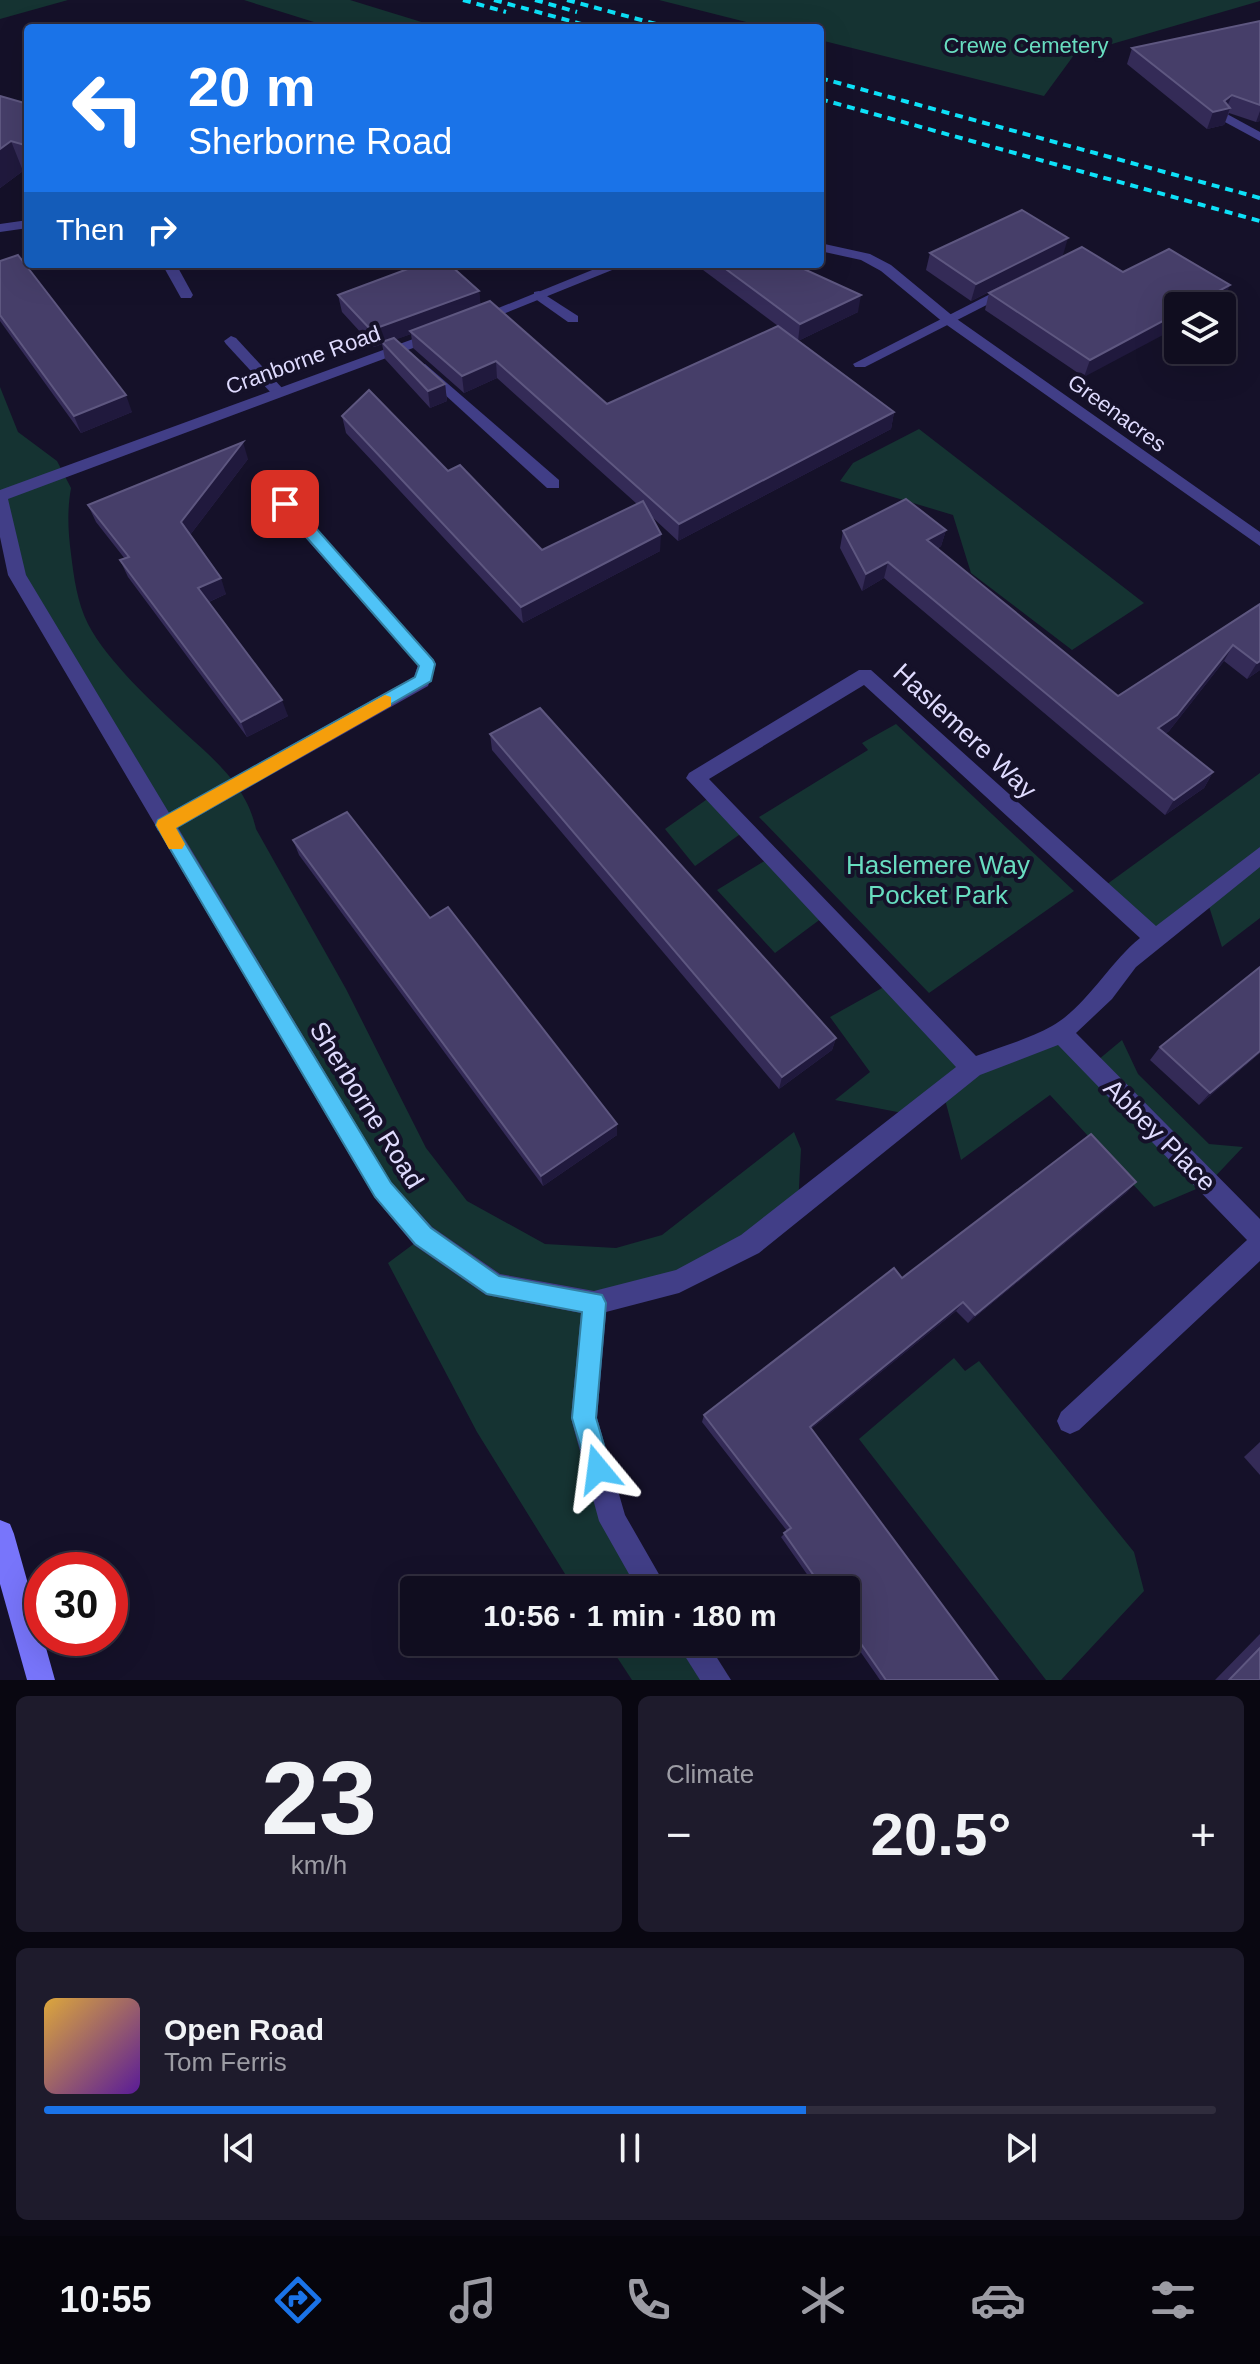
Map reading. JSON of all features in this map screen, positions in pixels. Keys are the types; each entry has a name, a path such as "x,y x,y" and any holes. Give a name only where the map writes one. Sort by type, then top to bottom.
{"main road":[{"path":"0,1534 41,1680"}],"street":[{"path":"1227,118 1260,137"},
{"path":"0,228 24,225"},
{"name":"Greenacres","path":"824,248 865,257 886,268 949,320 1260,540"},
{"path":"171,268 186,295"},
{"name":"Cranborne Road","path":"0,498 610,268"},
{"path":"860,364 1024,282"},
{"path":"539,295 573,319"},
{"path":"231,341 278,392"},
{"path":"402,348 553,484"},
{"name":"Sherborne Road","path":"0,498 17,575 383,1190 423,1236 495,1286 594,1303 679,1281 750,1244 972,1068 1061,1033 1154,937 1260,855"},
{"path":"165,825 422,681 427,664 285,504"},
{"name":"Haslemere Way","path":"972,1068 696,778 865,675 1154,937"},
{"name":"Abbey Place","path":"1061,1033 1260,1236"},
{"path":"1070,1421 1260,1244"},
{"path":"594,1303 584,1418 613,1521 646,1576"},
{"path":"700,1656 717,1680"}],"green space":[{"path":"0,0 68,0 0,19"},
{"path":"244,0 350,0 428,24 320,24"},
{"name":"Crewe Cemetery","path":"659,0 1260,0 1074,55 1044,96 824,41 824,24 754,24"},
{"path":"0,387 18,432 57,461 71,488 68,521 75,581 84,616 96,638 132,682 219,765 238,788 256,829 346,989 426,1148 467,1201 545,1244 616,1248 662,1235 794,1132 801,1149 798,1206 750,1244 594,1304 584,1418 648,1576 566,1576 477,1432 388,1263 423,1237 17,575 0,499"},
{"path":"919,429 1144,603 1072,650 971,573 953,515 840,481 853,463"},
{"name":"Haslemere Way Pocket Park","path":"896,724 1074,891 929,993 759,817 868,750 862,743"},
{"path":"1260,773 1260,918 1222,947 1206,897 1154,937 1099,890"},
{"path":"713,795 746,830 695,866 665,829"},
{"path":"771,857 826,915 775,953 717,890"},
{"path":"891,983 972,1068 1061,1033 1092,1065 1122,1040 1138,1074 1209,1144 1243,1147 1208,1184 1154,1207 1050,1095 961,1160 943,1092 913,1115 835,1100 870,1072 830,1017"},
{"path":"954,1358 965,1371 979,1361 1134,1552 1144,1591 1061,1680 1046,1680 859,1439"},
{"path":"616,1656 700,1656 717,1680 632,1680"}],"building":[{"path":"1260,21 1260,105 1232,95 1224,101 1230,108 1213,112 1132,48"},
{"path":"0,96 24,103 24,145 11,141 0,149"},
{"path":"1022,210 1068,238 976,284 930,253"},
{"path":"1082,247 1123,272 1169,249 1230,285 1217,292 1164,292 1164,320 1090,360 989,293"},
{"path":"18,255 24,268 28,268 126,395 74,416 0,315 0,261"},
{"path":"410,268 453,268 479,291 371,330 338,295"},
{"path":"724,268 802,268 861,295 800,324"},
{"path":"490,301 607,404 778,326 894,412 679,524 496,361 462,376 410,331"},
{"path":"394,338 445,384 428,391 382,342"},
{"path":"369,390 448,471 460,465 542,550 643,501 661,534 521,607 342,416"},
{"path":"243,442 181,522 221,578 198,588 282,700 241,722 120,560 129,557 88,505"},
{"path":"906,499 946,530 927,540 1118,696 1260,604 1260,661 1257,663 1233,645 1177,715 1158,728 1213,772 1174,800 888,562 866,574 843,531"},
{"path":"540,708 836,1038 782,1077 490,734"},
{"path":"347,812 430,918 448,907 617,1124 541,1176 293,840"},
{"path":"1260,967 1260,1051 1210,1093 1160,1047"},
{"path":"1091,1134 1136,1182 975,1315 963,1302 810,1427 998,1680 886,1680 860,1642 860,1576 814,1576 784,1533 791,1528 704,1415 894,1268 902,1278"},
{"path":"1260,1648 1260,1680 1229,1680"}],"railway":[{"path":"463,0 506,12"},
{"path":"494,0 581,24"},
{"path":"535,0 577,12"},
{"path":"567,0 656,24"},
{"path":"824,79 1260,198"},
{"path":"824,100 1260,221"}],"slow traffic":[{"path":"176,844 165,825 385,702"}],"route":[{"path":"285,504 427,664 422,681 165,825 383,1190 423,1236 495,1286 594,1303 584,1418 598,1469"}]}
